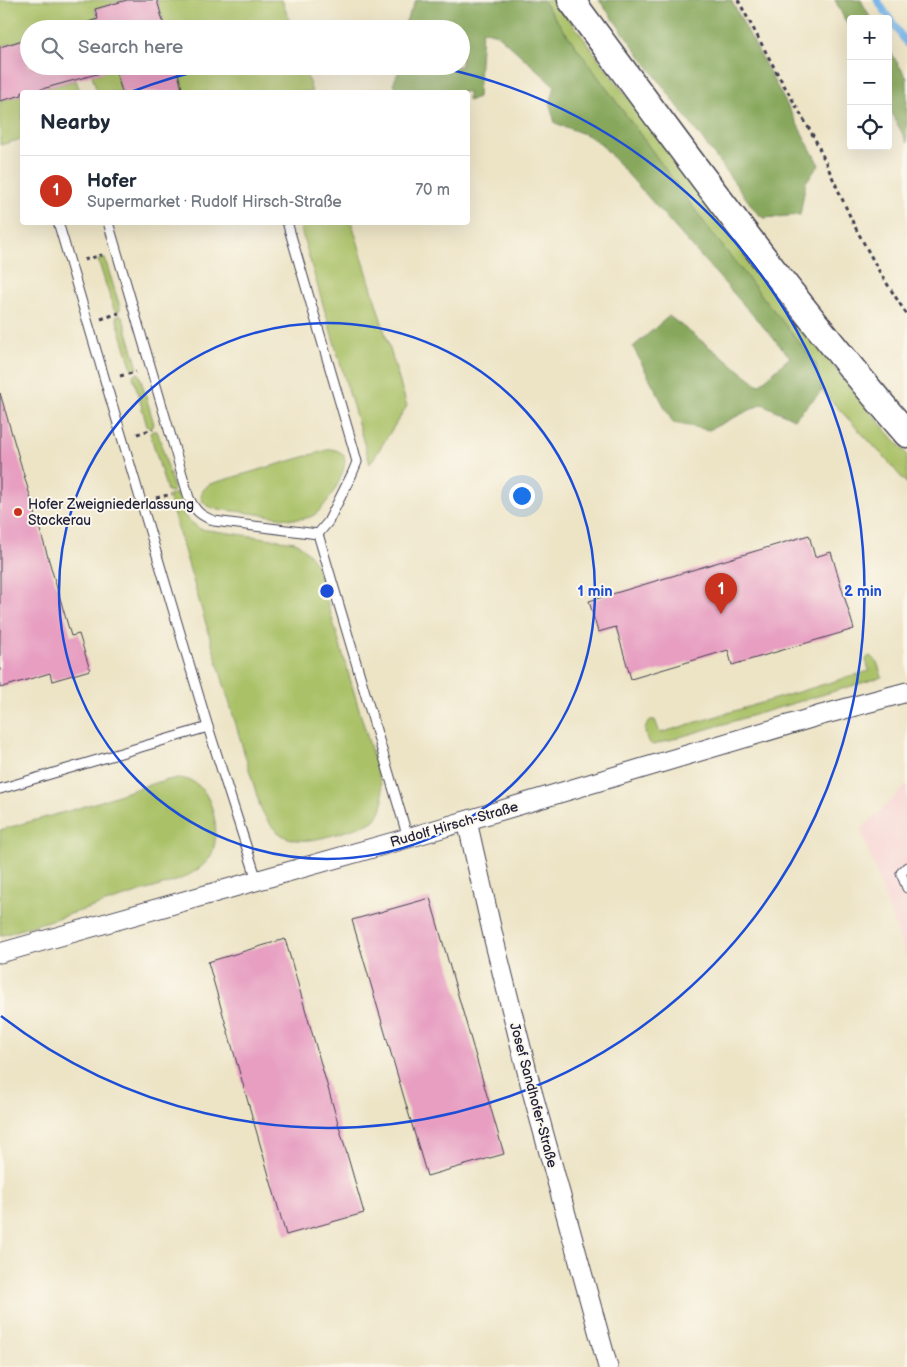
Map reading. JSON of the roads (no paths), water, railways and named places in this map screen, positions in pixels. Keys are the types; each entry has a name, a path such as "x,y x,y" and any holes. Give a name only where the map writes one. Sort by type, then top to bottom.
{"main road":[{"path":"571,0 764,260 907,434"}],"street":[{"name":"Rudolf Hirsch-Straße","path":"0,952 408,838 907,692"},
{"name":"Josef Sandhofer-Straße","path":"466,821 532,1091 608,1367"}],"lane":[{"path":"59,225 208,727 257,880"},
{"path":"109,225 194,509 202,516 214,521 318,534"},
{"path":"288,225 356,462 337,506 328,522 318,534"},
{"path":"318,534 408,838"},
{"path":"0,789 208,727"},
{"path":"907,868 901,873 907,888"}],"waterway":[{"path":"877,0 907,44"}],"place":[{"name":"Hofer Zweigniederlassung Stockerau","path":"18,512"},
{"name":"Hofer","path":"721,614"}]}
